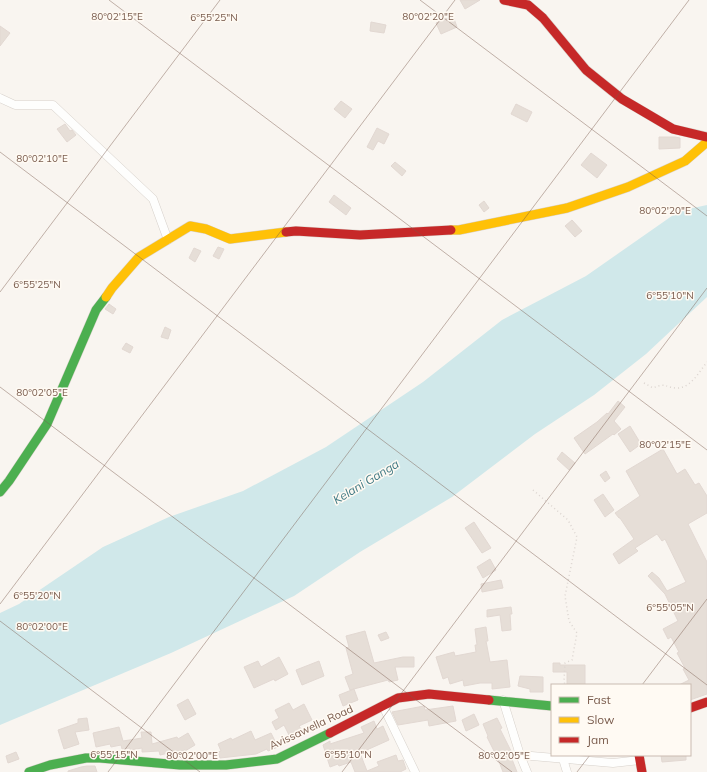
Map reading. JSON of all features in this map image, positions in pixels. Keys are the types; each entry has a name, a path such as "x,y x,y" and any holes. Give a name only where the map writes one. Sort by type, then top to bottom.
{"street":[{"path":"504,0 528,5 543,18 586,70 622,99 673,129 707,137"},
{"path":"0,98 15,105 53,105 153,199 168,240"},
{"path":"0,492 47,424 96,310 112,288 139,257 190,226 206,229 230,239 296,232 360,235 459,230 567,208 628,188 685,161 707,142"},
{"name":"Avissawella Road","path":"29,772 50,765 86,758 226,769 276,759 398,698 429,694 551,706"},
{"path":"503,700 526,772"},
{"path":"691,708 707,702"},
{"path":"383,706 415,772"},
{"path":"520,755 613,763 639,758 642,772"},
{"path":"563,759 567,772"}],"path":[{"path":"644,383 653,388 661,384 678,388 688,386 707,362"},
{"path":"532,490 568,520 577,537 565,596 568,621 577,633 572,660 565,663 565,684"}],"water":[{"name":"Kelani Ganga","path":"707,205 707,297 646,354 594,395 535,434 452,497 360,552 294,596 171,653 0,725 0,613 19,604 103,547 169,517 243,491 326,447 423,382 502,320 586,276 679,211"}],"building":[{"path":"460,0 480,0 465,9"},
{"path":"453,16 457,27 441,34 436,23"},
{"path":"371,22 386,25 384,33 370,31"},
{"path":"0,26 10,33 0,46"},
{"path":"341,101 352,109 345,118 334,109"},
{"path":"516,104 532,112 527,122 511,114"},
{"path":"65,124 70,131 72,130 76,135 67,142 57,129"},
{"path":"377,128 389,134 384,144 378,141 373,150 367,147"},
{"path":"659,137 680,138 680,148 659,149"},
{"path":"591,153 607,165 597,178 581,165"},
{"path":"395,162 406,171 402,176 391,166"},
{"path":"334,195 351,208 346,215 329,202"},
{"path":"484,201 489,208 484,212 479,205"},
{"path":"572,220 582,231 575,237 565,226"},
{"path":"218,247 224,249 219,259 213,256"},
{"path":"194,248 201,251 195,262 189,258"},
{"path":"109,304 116,309 113,314 105,309"},
{"path":"165,327 171,330 168,339 161,337"},
{"path":"126,343 133,347 130,353 122,349"},
{"path":"618,401 625,407 614,421 621,429 585,454 574,438 607,413 608,414"},
{"path":"630,426 641,444 630,452 618,434"},
{"path":"663,449 677,474 685,469 695,485 699,483 707,496 707,513 688,524 707,562 707,694 691,700 691,684 681,684 689,680 683,669 685,668 677,653 679,652 671,637 668,639 663,629 678,621 665,594 648,576 652,572 659,578 667,591 686,582 665,539 662,541 657,534 635,548 638,551 619,564 613,554 634,539 615,513 640,496 626,471"},
{"path":"562,452 575,463 569,470 557,459"},
{"path":"606,471 610,478 605,482 600,475"},
{"path":"603,494 614,510 605,517 594,500"},
{"path":"474,522 491,548 482,553 465,528"},
{"path":"490,559 496,570 483,578 477,567"},
{"path":"501,580 503,588 482,592 481,584"},
{"path":"511,607 511,630 502,631 500,615 487,617 487,610"},
{"path":"486,627 488,641 486,641 490,662 507,660 510,687 492,689 492,683 480,683 464,686 463,680 450,684 448,677 443,679 436,657 454,652 455,656 476,652 475,645 477,645 475,629"},
{"path":"365,631 374,663 403,657 414,657 414,667 395,667 398,680 389,682 388,680 350,690 345,677 353,674 346,648 349,647 346,636"},
{"path":"386,632 389,638 381,641 378,635"},
{"path":"279,657 288,674 275,681 274,679 254,688 244,667 258,661 261,667"},
{"path":"319,661 324,676 302,685 296,670"},
{"path":"553,663 560,663 560,665 585,665 585,684 567,684 567,672 553,672"},
{"path":"520,676 543,677 543,692 530,692 530,689 518,686"},
{"path":"354,689 358,700 343,706 339,695"},
{"path":"188,699 196,714 185,720 177,705"},
{"path":"289,703 293,710 304,704 312,720 299,726 301,729 289,735 284,725 276,730 272,722 279,718 275,710"},
{"path":"424,706 425,710 453,706 456,721 429,726 428,720 398,725 392,712"},
{"path":"474,714 479,725 466,731 462,720"},
{"path":"87,718 89,730 75,732 79,744 64,749 58,730 78,723 78,719"},
{"path":"497,718 502,728 500,729 512,753 510,754 517,772 503,772 487,737 488,736 483,724"},
{"path":"374,721 377,729 383,726 389,740 360,753 367,771 379,766 377,762 396,755 398,761 403,760 406,769 400,772 355,772 351,762 330,767 323,745 330,741 330,744 364,733 361,727"},
{"path":"119,727 123,741 142,738 141,732 151,732 152,744 177,737 178,739 188,733 195,745 185,751 174,754 173,752 160,755 159,751 142,752 142,748 130,750 130,748 122,749 121,745 111,747 110,744 96,747 93,733"},
{"path":"251,731 255,740 271,733 278,747 268,751 267,749 256,754 220,758 218,752 221,751 218,744 231,738 232,740"},
{"path":"16,752 19,759 8,763 6,756"},
{"path":"661,756 686,756 686,760 662,762"},
{"path":"87,766 95,766 97,772 68,772 68,771"}],"traffic: fast":[{"path":"0,492 47,424 96,310 106,297"},
{"path":"489,700 551,706"},
{"path":"29,772 50,765 86,758 180,765 226,765 277,759 330,733"}],"traffic: slow":[{"path":"451,230 459,230 567,208 628,187 685,161 707,142"},
{"path":"106,297 139,257 190,226 206,229 230,239 286,232"}],"traffic: jam":[{"path":"504,0 528,5 543,18 586,70 622,99 673,129 707,137"},
{"path":"286,232 296,231 360,235 451,230"},
{"path":"330,733 398,698 429,694 489,700"},
{"path":"691,708 707,702"},
{"path":"639,756 642,772"}]}
